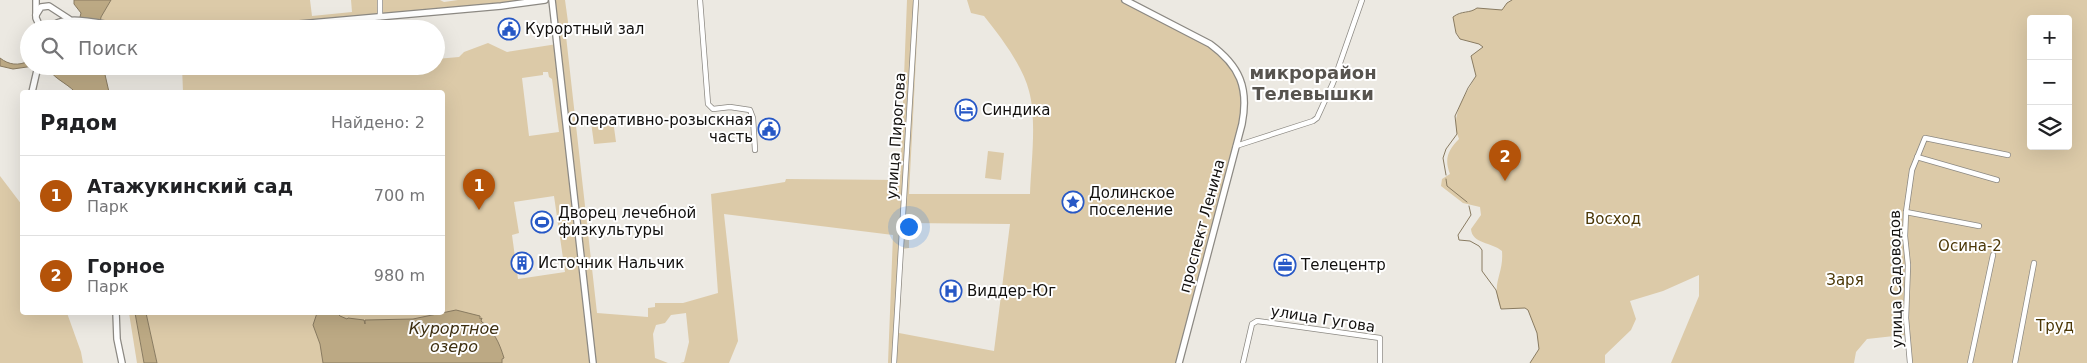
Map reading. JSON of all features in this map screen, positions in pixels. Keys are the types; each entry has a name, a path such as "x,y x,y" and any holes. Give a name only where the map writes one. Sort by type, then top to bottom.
{"street":[{"path":"36,0 38,20"},
{"path":"45,0 57,14 54,20"},
{"path":"380,0 380,17"},
{"path":"346,20 545,0"},
{"path":"552,0 593,363"},
{"path":"700,0 708,104 713,109 730,107 750,110 753,118 755,150"},
{"name":"улица Пирогова","path":"894,363 916,0"},
{"name":"проспект Ленина","path":"1125,0 1210,44 1236,69 1244,94 1244,112 1236,146 1179,363"},
{"path":"1236,146 1313,121 1317,118 1331,89 1362,0"},
{"path":"36,15 41,7 52,7 69,19 75,20"},
{"path":"32,90 36,75"},
{"name":"улица Садоводов","path":"1910,363 1906,318 1908,265 1905,236 1906,212 1912,170 1925,138 2008,155"},
{"path":"1917,157 1997,180"},
{"path":"1906,212 1979,226"},
{"path":"1970,363 1993,255"},
{"path":"2014,363 2034,263"},
{"path":"116,315 117,339 122,363"},
{"name":"улица Гугова","path":"1243,363 1252,324 1257,321 1380,338 1380,363"}],"green space":[{"path":"111,0 310,0 312,16 352,12 351,0 440,0 444,2 458,0 545,0 380,18 380,20 100,20"},
{"path":"552,0 565,0 568,22 566,36 597,313 648,317 648,308 655,307 655,303 683,303 718,293 711,194 785,182 786,179 900,180 907,0 919,0 909,194 1030,194 1033,115 1026,81 1004,42 984,16 971,13 967,0 1125,0 1210,44 1236,69 1245,101 1179,363 888,363 893,235 724,214 738,341 729,363 680,363 684,362 689,342 686,313 671,315 665,323 656,325 653,334 655,358 668,363 157,363 146,315 445,315 445,90 183,90 182,75 445,75 445,58 459,57 464,52 488,43 507,52 557,44","holes":["543,72 548,72 549,77 552,79 559,132 529,136 522,78 543,75","554,196 565,272 518,279 512,235 519,233 514,202","907,223 1010,224 994,351 899,333 903,249 909,248 909,240 904,238"]},
{"path":"1512,0 2087,0 2087,363 1910,363 1907,336 1903,335 1867,339 1856,352 1854,363 1671,363 1699,296 1699,275 1663,291 1630,301 1636,319 1631,330 1605,355 1605,363 1530,363 1539,349 1537,333 1528,310 1525,308 1501,309 1498,300 1497,285 1502,251 1475,238 1472,234 1471,229 1481,215 1480,207 1463,203 1441,186 1442,179 1450,174 1447,164 1448,155 1459,139 1456,131 1457,114 1476,76 1471,56 1483,47 1479,44 1460,39 1456,32 1453,17 1477,8 1502,10"},
{"path":"613,120 616,142 594,144 591,122"},
{"path":"988,151 1004,153 1001,180 985,178"},
{"path":"0,176 20,202 20,315 68,315 83,363 0,363"},
{"path":"129,315 135,315 144,363 137,363"}],"water":[{"path":"74,0 111,0 100,20 79,20 81,13 74,4"},
{"path":"0,58 7,62 20,64 20,68 13,69 0,66"},
{"path":"53,75 105,75 109,90 73,90"},
{"name":"Курортное озеро","path":"456,310 480,316 480,319 482,318 481,321 493,333 498,342 504,358 502,363 323,363 320,344 313,325 316,315 339,315 347,319 364,320 365,324 365,320 413,319 432,315 445,315 445,312"},
{"path":"135,315 146,315 157,363 144,363"}],"waterway":[{"path":"1446,175 1443,158 1446,149 1457,134 1455,116 1468,88 1476,76 1471,56 1483,47 1479,44 1460,39 1456,33 1453,17 1459,13 1477,8 1502,10 1512,0"},
{"path":"1446,179 1447,186 1467,202"},
{"path":"1469,206 1471,215 1458,235 1459,240 1470,241 1482,250 1482,271 1496,290 1501,309 1525,308 1528,310 1537,333 1539,349 1530,363"}],"place":[{"name":"Курортный зал","path":"509,29"},
{"name":"Синдика","path":"966,110"},
{"name":"Оперативно-розыскная часть","path":"769,129"},
{"name":"Горное","path":"1505,181"},
{"name":"Долинское поселение","path":"1073,202"},
{"name":"Атажукинский сад","path":"479,210"},
{"name":"Дворец лечебной физкультуры","path":"542,222"},
{"name":"Источник Нальчик","path":"522,263"},
{"name":"Телецентр","path":"1285,265"},
{"name":"Виддер-Юг","path":"951,291"}],"district":[{"name":"микрорайон Телевышки","path":"1313,83"}],"park label":[{"name":"Восход","path":"1613,219"},
{"name":"Осина-2","path":"1970,246"},
{"name":"Заря","path":"1845,280"},
{"name":"Труд","path":"2055,326"}]}
